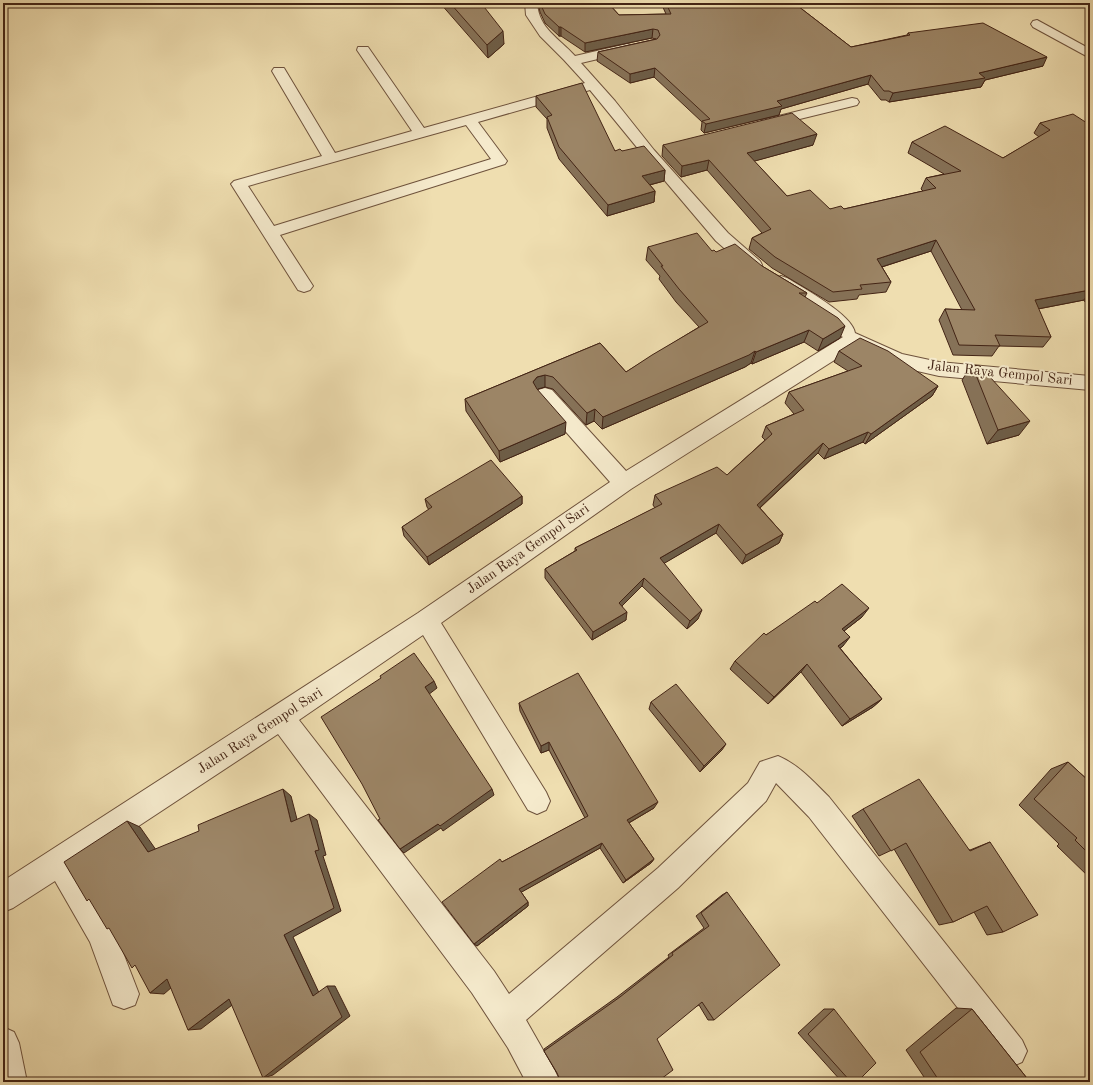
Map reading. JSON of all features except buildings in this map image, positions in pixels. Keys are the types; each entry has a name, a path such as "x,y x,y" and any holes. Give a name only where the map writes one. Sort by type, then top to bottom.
{"street":[{"path":"531,3 532,15 544,33 593,85 649,153 722,237 768,275 825,309 854,339"},
{"path":"1037,24 1090,54"},
{"path":"572,61 637,46"},
{"path":"363,50 420,133"},
{"path":"279,71 331,158"},
{"path":"304,286 239,184 593,85"},
{"path":"754,126 852,102"},
{"path":"270,233 500,161 469,119"},
{"path":"649,153 664,149"},
{"name":"Jalan Raya Gempol Sari","path":"3,898 281,717 426,620 624,482 854,339 898,360 939,369 1090,383"},
{"path":"545,395 624,482"},
{"path":"426,620 537,801"},
{"path":"281,717 483,982 506,1017 544,1082"},
{"path":"506,1017 668,878 757,792 769,771 778,769 790,777 819,807 1011,1051"},
{"path":"59,861 102,934 124,994"},
{"path":"3,1043 11,1082"}]}
